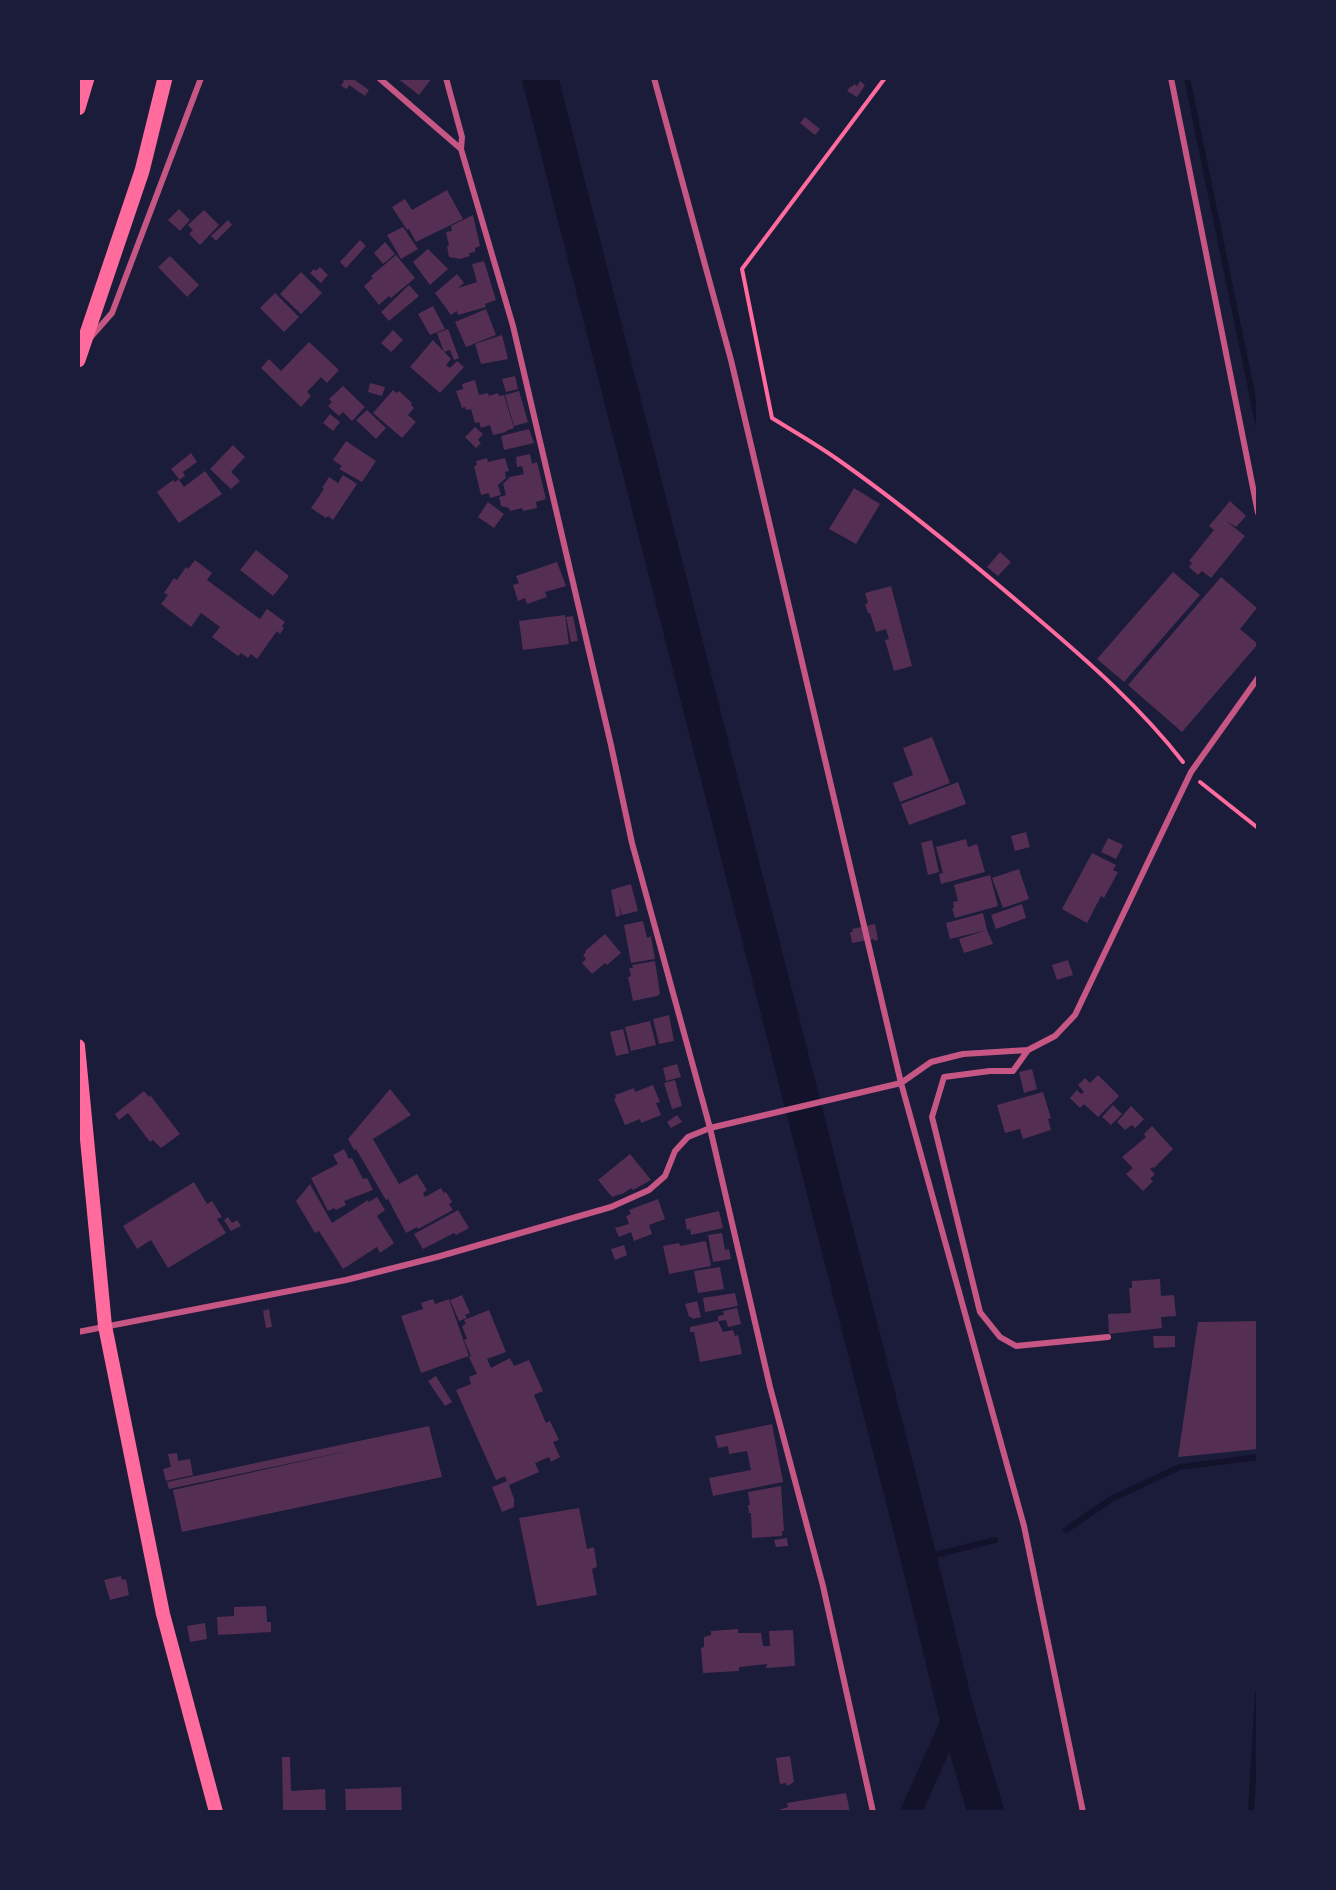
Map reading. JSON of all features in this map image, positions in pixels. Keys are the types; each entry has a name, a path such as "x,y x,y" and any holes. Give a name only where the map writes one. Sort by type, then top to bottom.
{"highway":[{"path":"78,108 87,78"},
{"path":"80,353 142,171 165,78"}],"main road":[{"path":"78,1046 105,1326 163,1614 216,1812"}],"street":[{"path":"80,353 112,313 201,78"},
{"path":"379,78 460,149"},
{"path":"446,78 462,137 460,149 513,326 609,733 632,843 710,1128 770,1387 822,1586 873,1812"},
{"path":"654,78 731,360 901,1083 1024,1526 1083,1812"},
{"path":"1171,78 1258,513"},
{"path":"78,1332 346,1280 437,1257 611,1207 649,1190 665,1176 675,1151 688,1137 710,1128 901,1083 931,1062 963,1054 1028,1050 1055,1036 1075,1015 1191,772 1258,678"},
{"path":"1028,1050 1013,1071 990,1071 944,1077 932,1117 980,1312 1000,1337 1016,1346 1108,1337"}],"path":[{"path":"885,78 742,269 771,417 836,458 936,534 1012,597 1107,679 1162,735 1199,782 1258,828"}],"building":[{"path":"340,78 352,78 369,90 365,96 349,85 347,89 341,86 344,81"},
{"path":"397,78 432,78 419,95"},
{"path":"860,81 865,85 857,97 847,91 854,84 857,86"},
{"path":"805,117 820,129 815,135 800,123"},
{"path":"447,190 463,219 416,242 392,207 405,199 412,210"},
{"path":"179,209 190,220 180,231 168,220"},
{"path":"204,210 219,225 200,245 189,234 193,230 188,225"},
{"path":"473,215 480,246 475,248 475,252 469,253 470,256 460,259 449,257 446,232 452,231 451,226"},
{"path":"228,220 232,225 216,241 211,236"},
{"path":"403,227 418,249 401,259 387,235"},
{"path":"360,240 366,246 346,268 340,262"},
{"path":"385,242 395,254 383,264 374,253"},
{"path":"428,249 448,269 430,285 413,262"},
{"path":"396,255 415,278 379,305 364,286 373,278 371,276"},
{"path":"170,256 199,285 187,297 158,267"},
{"path":"484,261 496,300 485,304 486,307 458,315 457,311 451,315 435,293 457,274 464,283 458,288 477,282 472,264"},
{"path":"320,267 328,275 321,283 310,273"},
{"path":"301,272 322,293 301,314 280,294"},
{"path":"409,285 419,296 389,321 381,312"},
{"path":"275,293 299,317 284,332 260,308"},
{"path":"433,306 445,329 430,335 418,314"},
{"path":"486,309 496,335 466,347 455,322"},
{"path":"448,329 459,358 454,360 450,350 444,352 437,333"},
{"path":"393,330 403,340 391,352 381,343"},
{"path":"502,335 508,359 481,364 475,344"},
{"path":"433,340 451,359 446,365 450,368 457,361 464,367 440,393 410,367"},
{"path":"309,342 339,370 327,383 321,377 307,392 311,396 301,407 261,368 269,359 281,371"},
{"path":"515,376 518,389 506,392 502,379"},
{"path":"475,380 479,395 488,393 489,396 498,393 499,396 504,395 514,428 493,435 490,425 481,428 479,422 475,423 471,409 462,408 456,391 463,389 462,384"},
{"path":"370,383 385,387 382,396 368,392"},
{"path":"343,386 365,407 352,421 343,412 339,416 328,406 332,402 329,399"},
{"path":"393,390 397,393 399,391 412,403 414,408 408,415 416,422 402,438 373,413"},
{"path":"519,391 528,422 514,426 505,395"},
{"path":"367,410 386,428 376,439 356,420"},
{"path":"330,414 340,422 333,431 323,423"},
{"path":"475,427 483,434 478,440 481,443 476,448 465,437"},
{"path":"529,429 534,443 504,450 501,436"},
{"path":"346,441 376,461 362,482 339,469 342,466 333,460"},
{"path":"233,445 245,457 231,472 240,481 231,489 210,469"},
{"path":"191,453 197,462 183,472 185,476 179,480 184,487 205,471 222,494 179,523 157,492 173,480 175,482 179,479 171,469"},
{"path":"530,454 532,464 537,462 546,499 536,502 537,508 510,511 509,508 501,506 499,497 506,495 503,484 510,477 524,474 522,466 517,467 516,457"},
{"path":"487,458 488,462 505,458 509,471 505,472 506,478 498,485 501,495 490,498 489,493 481,495 474,466 477,465 476,461"},
{"path":"343,475 357,484 333,520 328,516 326,518 311,508 329,477 338,483"},
{"path":"854,488 880,504 856,544 829,529"},
{"path":"1230,501 1246,516 1236,527 1226,521 1245,536 1211,578 1202,571 1198,575 1189,567 1192,563 1189,561 1214,530 1209,526"},
{"path":"488,502 504,514 494,528 478,517"},
{"path":"256,550 289,576 273,596 240,570"},
{"path":"1000,552 1011,562 998,576 987,567"},
{"path":"195,560 212,573 207,580 260,619 267,609 285,622 280,634 277,631 257,659 251,654 248,658 241,653 238,656 212,637 220,627 201,613 191,627 161,604 168,595 164,593 174,578 177,580 186,567 188,569"},
{"path":"557,562 566,586 545,592 547,597 527,604 525,598 518,601 513,585 519,583 516,576"},
{"path":"1173,572 1200,595 1124,682 1097,659"},
{"path":"1221,577 1257,608 1240,629 1258,644 1182,732 1128,685"},
{"path":"891,586 912,666 894,671 885,640 889,639 886,629 876,632 865,604 868,603 865,593"},
{"path":"565,615 569,644 523,650 519,621"},
{"path":"573,616 578,641 571,642 566,617"},
{"path":"932,737 950,783 900,802 893,783 913,775 903,748"},
{"path":"958,782 966,804 909,825 901,804"},
{"path":"1026,832 1030,847 1015,851 1011,836"},
{"path":"1108,838 1123,845 1116,859 1101,852"},
{"path":"966,839 968,847 977,844 985,872 941,884 939,874 943,873 936,847"},
{"path":"932,840 939,872 928,875 921,843"},
{"path":"1092,853 1116,865 1113,870 1118,872 1104,898 1101,896 1087,923 1062,909"},
{"path":"1019,869 1029,899 1003,908 992,878"},
{"path":"990,875 998,906 955,918 953,902 958,901 954,885"},
{"path":"631,884 638,911 622,915 618,902 621,915 616,917 611,890"},
{"path":"1022,904 1026,918 996,929 991,915"},
{"path":"983,913 987,930 950,939 946,923"},
{"path":"643,921 647,938 651,936 655,959 631,963 624,925"},
{"path":"875,924 878,940 852,943 850,932 853,932 852,929"},
{"path":"987,930 993,944 964,953 959,939"},
{"path":"605,934 621,953 592,974 582,963 586,959 583,955"},
{"path":"1068,960 1073,975 1057,980 1052,965"},
{"path":"655,961 660,994 633,1001 628,977 631,976 629,968 633,968 632,965"},
{"path":"669,1015 674,1041 659,1044 653,1019"},
{"path":"650,1021 656,1045 631,1051 625,1027"},
{"path":"623,1029 629,1053 616,1056 610,1032"},
{"path":"677,1064 681,1077 666,1081 663,1068"},
{"path":"1032,1069 1037,1089 1024,1093 1019,1072"},
{"path":"1098,1075 1119,1096 1098,1117 1084,1104 1080,1108 1070,1098 1077,1090 1081,1094 1084,1092 1078,1085 1085,1078 1090,1083"},
{"path":"675,1080 682,1106 672,1109 664,1083"},
{"path":"653,1085 660,1102 656,1103 661,1115 641,1123 640,1119 625,1125 614,1099 615,1095 634,1088 635,1092"},
{"path":"390,1089 411,1115 373,1139 399,1184 417,1174 427,1190 423,1193 425,1197 441,1188 452,1202 449,1204 453,1210 406,1233 388,1199 386,1200 348,1139"},
{"path":"144,1091 149,1097 150,1095 180,1134 161,1148 153,1140 150,1142 128,1113 119,1120 115,1114"},
{"path":"1043,1092 1051,1118 1048,1119 1051,1130 1023,1139 1020,1129 1005,1133 997,1105"},
{"path":"1113,1105 1122,1114 1111,1125 1102,1117"},
{"path":"1131,1106 1144,1119 1135,1128 1132,1125 1125,1130 1117,1122"},
{"path":"677,1115 682,1122 671,1128 667,1122"},
{"path":"1152,1126 1173,1149 1154,1168 1150,1169 1155,1174 1150,1179 1153,1181 1143,1191 1126,1174 1133,1168 1122,1157 1146,1137 1144,1134"},
{"path":"344,1149 349,1159 352,1158 363,1179 367,1178 373,1190 344,1201 346,1205 336,1210 334,1208 328,1211 311,1178 338,1164 333,1155"},
{"path":"630,1154 651,1180 633,1190 631,1188 612,1197 598,1180"},
{"path":"194,1182 207,1204 212,1201 222,1217 217,1219 226,1233 168,1268 151,1240 137,1249 123,1226"},
{"path":"310,1184 332,1223 368,1200 369,1202 377,1197 385,1210 377,1216 394,1243 380,1253 377,1247 343,1269 319,1231 315,1233 296,1201"},
{"path":"658,1199 665,1219 649,1225 652,1234 634,1241 631,1232 619,1237 615,1228 629,1224 626,1216 631,1214 629,1210"},
{"path":"458,1210 469,1228 423,1249 414,1234"},
{"path":"719,1211 723,1228 691,1235 690,1229 687,1230 685,1219"},
{"path":"228,1217 232,1223 237,1220 241,1226 231,1231 224,1220"},
{"path":"722,1233 725,1250 729,1249 731,1259 713,1262 708,1235"},
{"path":"706,1241 711,1266 669,1274 663,1246 679,1243 680,1246"},
{"path":"624,1245 627,1255 615,1260 611,1249"},
{"path":"720,1267 724,1289 698,1293 694,1271"},
{"path":"1160,1279 1161,1296 1174,1295 1176,1316 1161,1317 1162,1328 1109,1334 1108,1314 1131,1313 1129,1288 1132,1288 1132,1281"},
{"path":"735,1293 738,1306 705,1312 703,1298"},
{"path":"462,1295 470,1313 465,1315 467,1318 459,1321 450,1300"},
{"path":"433,1299 435,1304 449,1299 469,1356 421,1373 401,1316 423,1309 421,1303"},
{"path":"697,1301 701,1317 692,1319 689,1317 685,1304"},
{"path":"737,1308 741,1324 728,1327 726,1320 718,1321 718,1316 724,1315 723,1311"},
{"path":"269,1309 272,1327 266,1328 263,1311"},
{"path":"489,1310 506,1352 487,1359 491,1368 510,1358 514,1366 529,1360 543,1391 534,1395 546,1423 550,1421 559,1440 553,1442 560,1457 551,1462 549,1457 535,1463 539,1472 509,1485 514,1507 502,1512 492,1487 507,1481 505,1476 496,1480 456,1390 471,1384 469,1377 477,1374 464,1340 467,1339 462,1326 466,1324 464,1320"},
{"path":"718,1321 723,1332 733,1330 735,1336 738,1335 742,1354 700,1362 694,1332 690,1332 690,1327"},
{"path":"1258,1321 1258,1449 1178,1457 1198,1322"},
{"path":"1153,1336 1175,1336 1175,1347 1154,1348"},
{"path":"436,1376 452,1402 445,1406 428,1381"},
{"path":"772,1424 783,1482 713,1496 709,1478 751,1470 747,1451 729,1454 728,1446 718,1448 715,1436"},
{"path":"429,1426 442,1477 182,1532 173,1490 357,1449 169,1489 167,1482"},
{"path":"177,1453 178,1461 190,1459 193,1475 166,1481 163,1469 171,1467 168,1454"},
{"path":"781,1486 784,1531 782,1531 782,1536 752,1538 748,1492"},
{"path":"579,1508 587,1549 594,1547 597,1567 592,1569 597,1595 537,1606 519,1518"},
{"path":"787,1538 788,1546 776,1547 774,1540"},
{"path":"121,1576 122,1580 126,1579 129,1595 110,1600 104,1580"},
{"path":"266,1606 267,1622 271,1622 271,1632 218,1635 217,1617 234,1616 234,1607"},
{"path":"205,1623 207,1639 190,1642 187,1626"},
{"path":"738,1629 738,1633 761,1633 763,1646 770,1646 769,1631 793,1630 795,1666 766,1668 767,1664 739,1667 739,1671 703,1673 701,1648 704,1647 704,1637 711,1635 711,1631"},
{"path":"790,1756 794,1782 787,1786 786,1783 780,1784 776,1758"},
{"path":"282,1757 290,1757 291,1791 325,1789 326,1812 283,1812"},
{"path":"401,1787 402,1812 346,1812 345,1789"},
{"path":"846,1793 850,1812 772,1812 788,1807 787,1803"}],"waterway":[{"path":"540,78 956,1711 986,1812"},
{"path":"1187,78 1258,423"},
{"path":"1066,1530 1113,1498 1180,1467 1258,1457"},
{"path":"919,1559 995,1540"},
{"path":"1251,1812 1258,1694"},
{"path":"911,1812 956,1711"}]}
